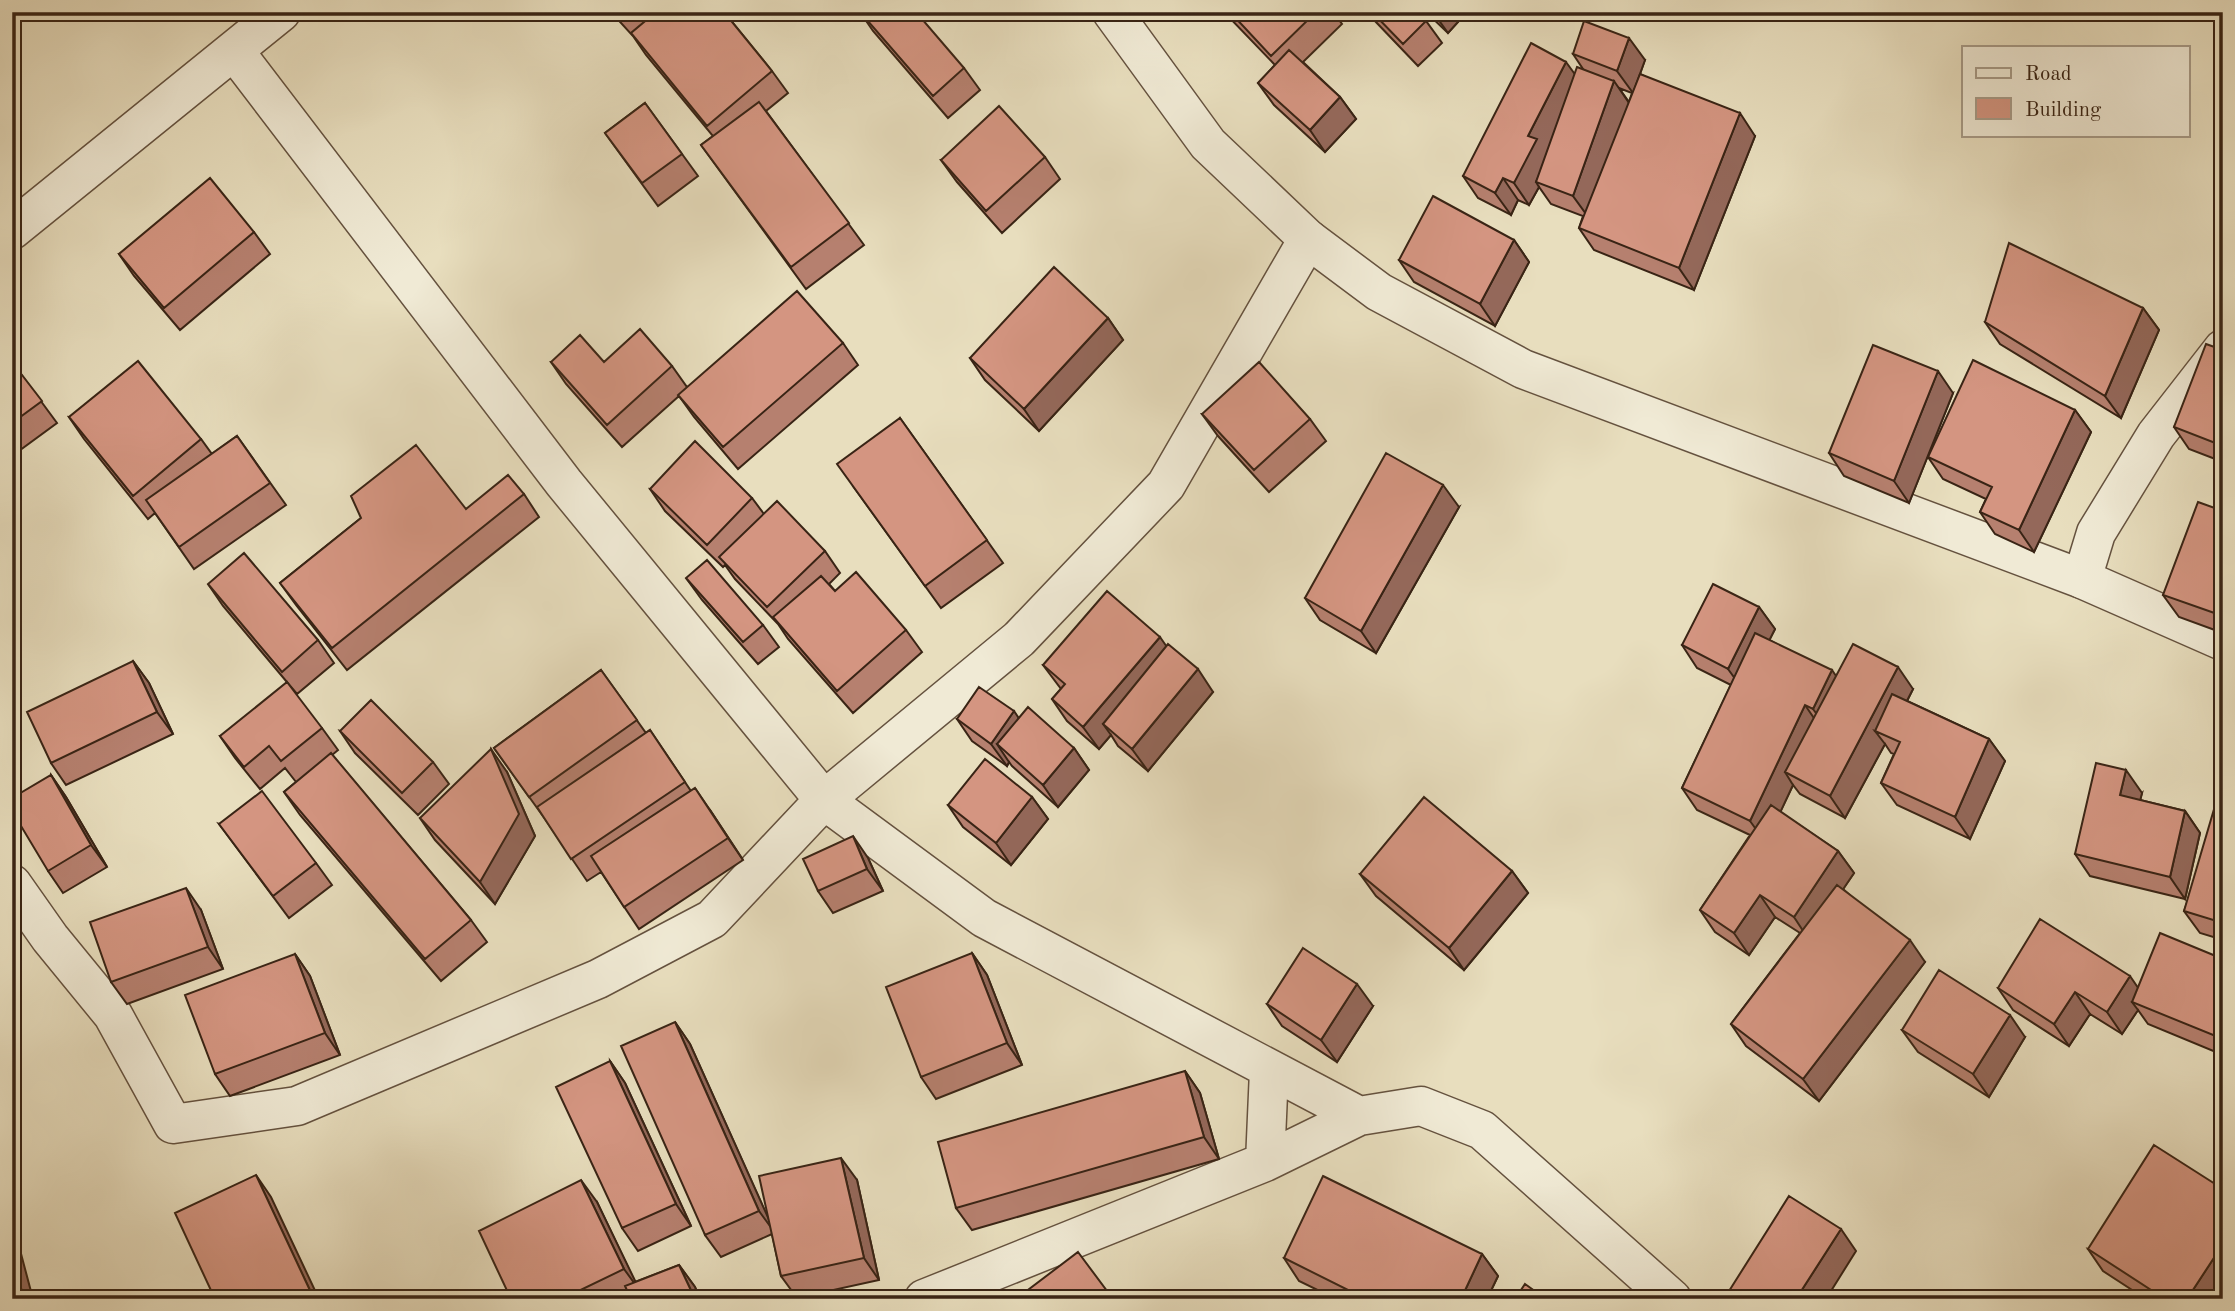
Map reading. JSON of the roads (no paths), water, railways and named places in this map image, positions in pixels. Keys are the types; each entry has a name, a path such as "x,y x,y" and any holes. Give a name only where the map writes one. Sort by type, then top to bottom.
{"street":[{"path":"1112,12 1208,144 1308,239 1379,292 1523,369 2082,579 2223,641"},
{"path":"12,230 258,26 564,483 824,800 984,918 1269,1071 1359,1116"},
{"path":"12,884 50,938 113,1015 173,1124 297,1106 598,979 712,919 824,800 1019,639 1166,485 1308,239"},
{"path":"2082,579 2102,522 2156,435 2223,349"},
{"path":"1265,1162 1269,1071"},
{"path":"924,1299 1265,1162 1359,1116 1421,1107 1482,1130 1672,1299"}]}
